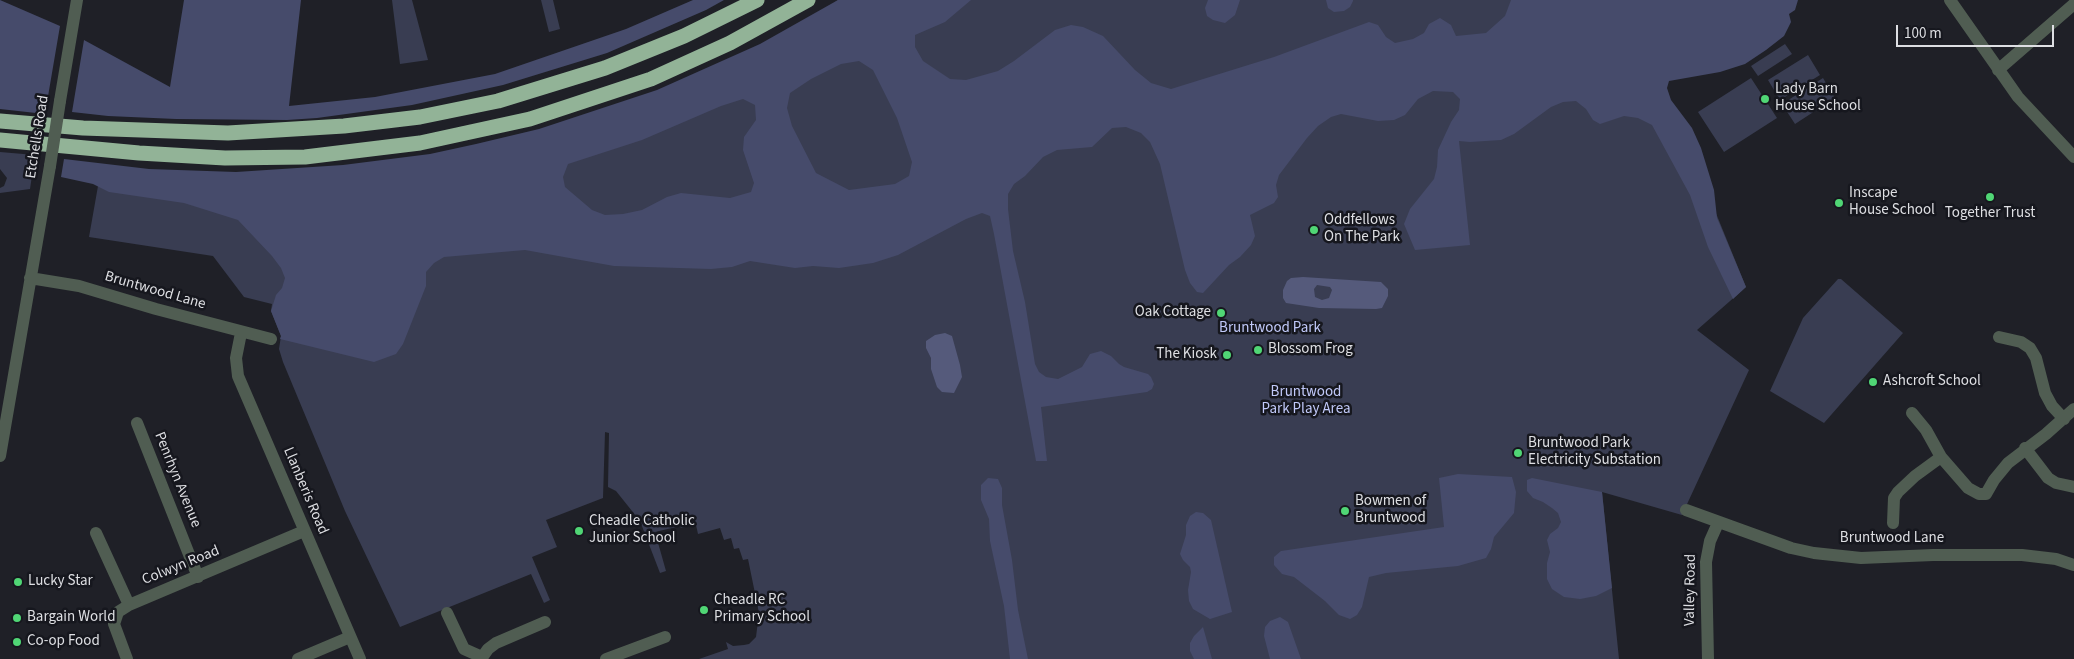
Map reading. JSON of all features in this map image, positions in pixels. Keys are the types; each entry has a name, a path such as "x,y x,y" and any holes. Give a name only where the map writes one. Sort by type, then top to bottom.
{"highway":[{"path":"0,121 83,128 228,132 344,126 420,117 505,99 605,68 684,36 757,0"},
{"path":"0,140 139,153 244,159 344,154 420,143 530,119 642,82 730,43 808,0"}],"street":[{"name":"Etchells Road","path":"0,456 77,0"},
{"path":"1950,0 1998,70 2035,118 2074,157"},
{"path":"1998,70 2074,4"},
{"name":"Bruntwood Lane","path":"30,278 80,286 242,333 271,339"},
{"name":"Llanberis Road","path":"242,333 236,358 238,376 360,659"},
{"path":"1999,337 2021,342 2030,348 2040,369 2045,393 2052,406 2064,419"},
{"path":"1912,413 1926,430 1941,457 1968,488 1979,494 1986,494 1994,480 2008,463 2074,409"},
{"name":"Penrhyn Avenue","path":"137,424 198,577"},
{"path":"2025,448 2048,478 2056,483 2074,487"},
{"path":"1893,523 1894,498 1898,492 1915,476 1941,457"},
{"name":"Bruntwood Lane","path":"1686,510 1792,548 1836,556 1861,558 1933,555 2022,556 2056,559 2074,565"},
{"name":"Valley Road","path":"1708,659 1706,562 1710,542 1718,523"},
{"name":"Colwyn Road","path":"127,659 114,624 118,612 130,605 304,531"},
{"path":"96,533 130,605"},
{"path":"447,613 464,649 481,658 496,643 545,622"},
{"path":"298,659 350,637"},
{"path":"606,659 627,655 665,637"}],"green space":[{"path":"392,0 412,0 428,60 400,64"},
{"path":"541,0 553,0 560,29 549,32"},
{"name":"Bruntwood Park","path":"838,0 1775,0 1650,51 1746,287 1697,330 1749,370 1682,515 1602,492 1619,659 699,659 728,649 726,642 733,646 744,645 749,644 756,637 759,613 748,559 743,560 739,548 734,549 731,538 724,540 720,528 698,534 696,525 681,528 680,526 655,532 666,571 660,573 640,521 616,491 608,487 609,433 605,432 603,498 546,520 557,547 532,557 550,600 544,603 531,574 400,627 345,511 283,362 279,349 281,336 271,311 272,304 244,297 213,256 89,237 98,186 469,156 681,85 808,21"},
{"path":"1785,44 1792,54 1758,76 1751,66"},
{"path":"1808,55 1820,75 1780,100 1768,80"},
{"path":"1751,78 1777,118 1724,152 1698,112"},
{"path":"1823,78 1835,98 1795,124 1782,104"},
{"path":"0,152 35,155 30,189 0,193 0,188 4,186 7,178 0,169"},
{"path":"1838,279 1841,279 1903,333 1824,423 1770,391 1803,318"}],"shaded area":[{"path":"0,0 60,26 45,114 0,109"},
{"path":"184,0 301,0 289,106 375,97 495,74 626,29 693,0 724,0 706,10 607,53 503,85 412,105 317,118 287,120 176,119 108,116 72,112 84,40 170,87"},
{"path":"838,0 971,0 945,22 915,35 915,47 923,61 950,79 966,80 998,71 1055,30 1071,25 1083,27 1103,36 1135,70 1151,83 1171,89 1274,57 1369,22 1378,25 1386,37 1395,43 1413,39 1424,33 1429,24 1440,18 1451,25 1456,36 1486,33 1505,16 1511,0 1798,0 1795,10 1789,14 1791,22 1784,36 1766,50 1745,64 1720,72 1669,81 1667,88 1671,100 1692,128 1701,148 1714,190 1717,218 1746,287 1733,299 1708,247 1690,195 1652,125 1638,118 1624,116 1600,124 1593,120 1586,109 1576,101 1563,102 1551,107 1514,134 1501,140 1459,141 1470,245 1415,250 1404,224 1410,209 1434,179 1438,150 1451,122 1459,110 1460,99 1453,92 1433,91 1418,99 1405,115 1394,120 1378,121 1341,114 1331,117 1318,126 1307,138 1279,175 1276,185 1278,197 1274,203 1250,215 1255,236 1251,245 1203,293 1197,292 1190,283 1185,270 1160,164 1150,142 1141,133 1126,127 1112,128 1092,147 1057,150 1043,157 1025,176 1014,184 1008,194 1013,251 1025,302 1035,364 1039,372 1046,377 1058,379 1082,367 1090,354 1101,351 1111,356 1124,367 1148,374 1154,384 1152,389 1147,392 1041,407 1047,461 1036,461 994,234 990,216 982,213 966,219 898,255 873,263 839,268 813,266 795,268 750,261 732,267 711,269 614,266 525,250 444,257 434,263 426,272 426,286 403,344 396,354 374,362 280,339 281,336 271,311 276,295 282,288 285,278 281,268 272,256 238,220 184,203 109,192 93,184 61,177 64,159 149,169 236,172 343,165 430,154 539,129 657,90 760,44","holes":["859,61 873,70 897,118 912,162 909,176 895,184 849,190 816,173 792,126 787,108 790,93 811,79 841,64","743,99 755,105 756,120 744,137 743,150 754,183 751,192 730,198 681,193 667,197 642,210 605,215 592,210 565,187 563,177 568,164 642,140 721,106"]},
{"path":"1208,0 1240,0 1235,15 1225,23 1213,20 1207,16 1205,8"},
{"path":"1326,0 1353,1 1350,7 1344,11 1334,12 1328,8"},
{"path":"1303,277 1381,282 1388,289 1388,296 1382,308 1376,309 1319,308 1286,303 1283,298 1283,290 1287,281 1291,278","holes":["1317,285 1330,287 1332,290 1329,298 1322,300 1315,297 1314,289"]},
{"path":"945,333 952,336 962,377 954,393 942,392 937,387 931,369 931,358 926,348 926,341 935,335"},
{"path":"1458,474 1512,477 1516,492 1514,513 1494,537 1486,558 1458,566 1386,573 1369,577 1362,607 1357,615 1350,619 1339,615 1325,601 1294,577 1282,574 1274,565 1274,557 1281,551 1444,527 1439,478"},
{"path":"988,478 998,479 1002,488 1002,505 1012,560 1018,610 1028,659 1010,659 1004,606 990,541 989,519 981,500 981,485"},
{"path":"1532,478 1602,492 1612,588 1596,596 1580,599 1564,597 1552,589 1547,579 1547,563 1550,552 1547,540 1561,522 1558,513 1543,502 1533,498 1527,491 1527,480"},
{"path":"1196,512 1203,513 1211,520 1232,612 1210,619 1193,609 1189,601 1188,590 1191,572 1190,567 1180,554 1186,535 1186,525 1190,516"},
{"path":"1280,617 1288,622 1301,659 1270,659 1264,636 1265,627 1270,621"},
{"path":"1203,627 1212,659 1194,659 1190,651 1190,643"}],"place":[{"name":"Lady Barn House School","path":"1765,99"},
{"name":"Together Trust","path":"1990,197"},
{"name":"Inscape House School","path":"1839,203"},
{"name":"Oddfellows On The Park","path":"1314,230"},
{"name":"Oak Cottage","path":"1221,313"},
{"name":"Blossom Frog","path":"1258,350"},
{"name":"The Kiosk","path":"1227,355"},
{"name":"Ashcroft School","path":"1873,382"},
{"name":"Bruntwood Park Electricity Substation","path":"1518,453"},
{"name":"Bowmen of Bruntwood","path":"1345,511"},
{"name":"Cheadle Catholic Junior School","path":"579,531"},
{"name":"Lucky Star","path":"18,582"},
{"name":"Cheadle RC Primary School","path":"704,610"},
{"name":"Bargain World","path":"17,618"},
{"name":"Co-op Food","path":"17,642"}],"park label":[{"name":"Bruntwood Park Play Area","path":"1306,402"}]}
